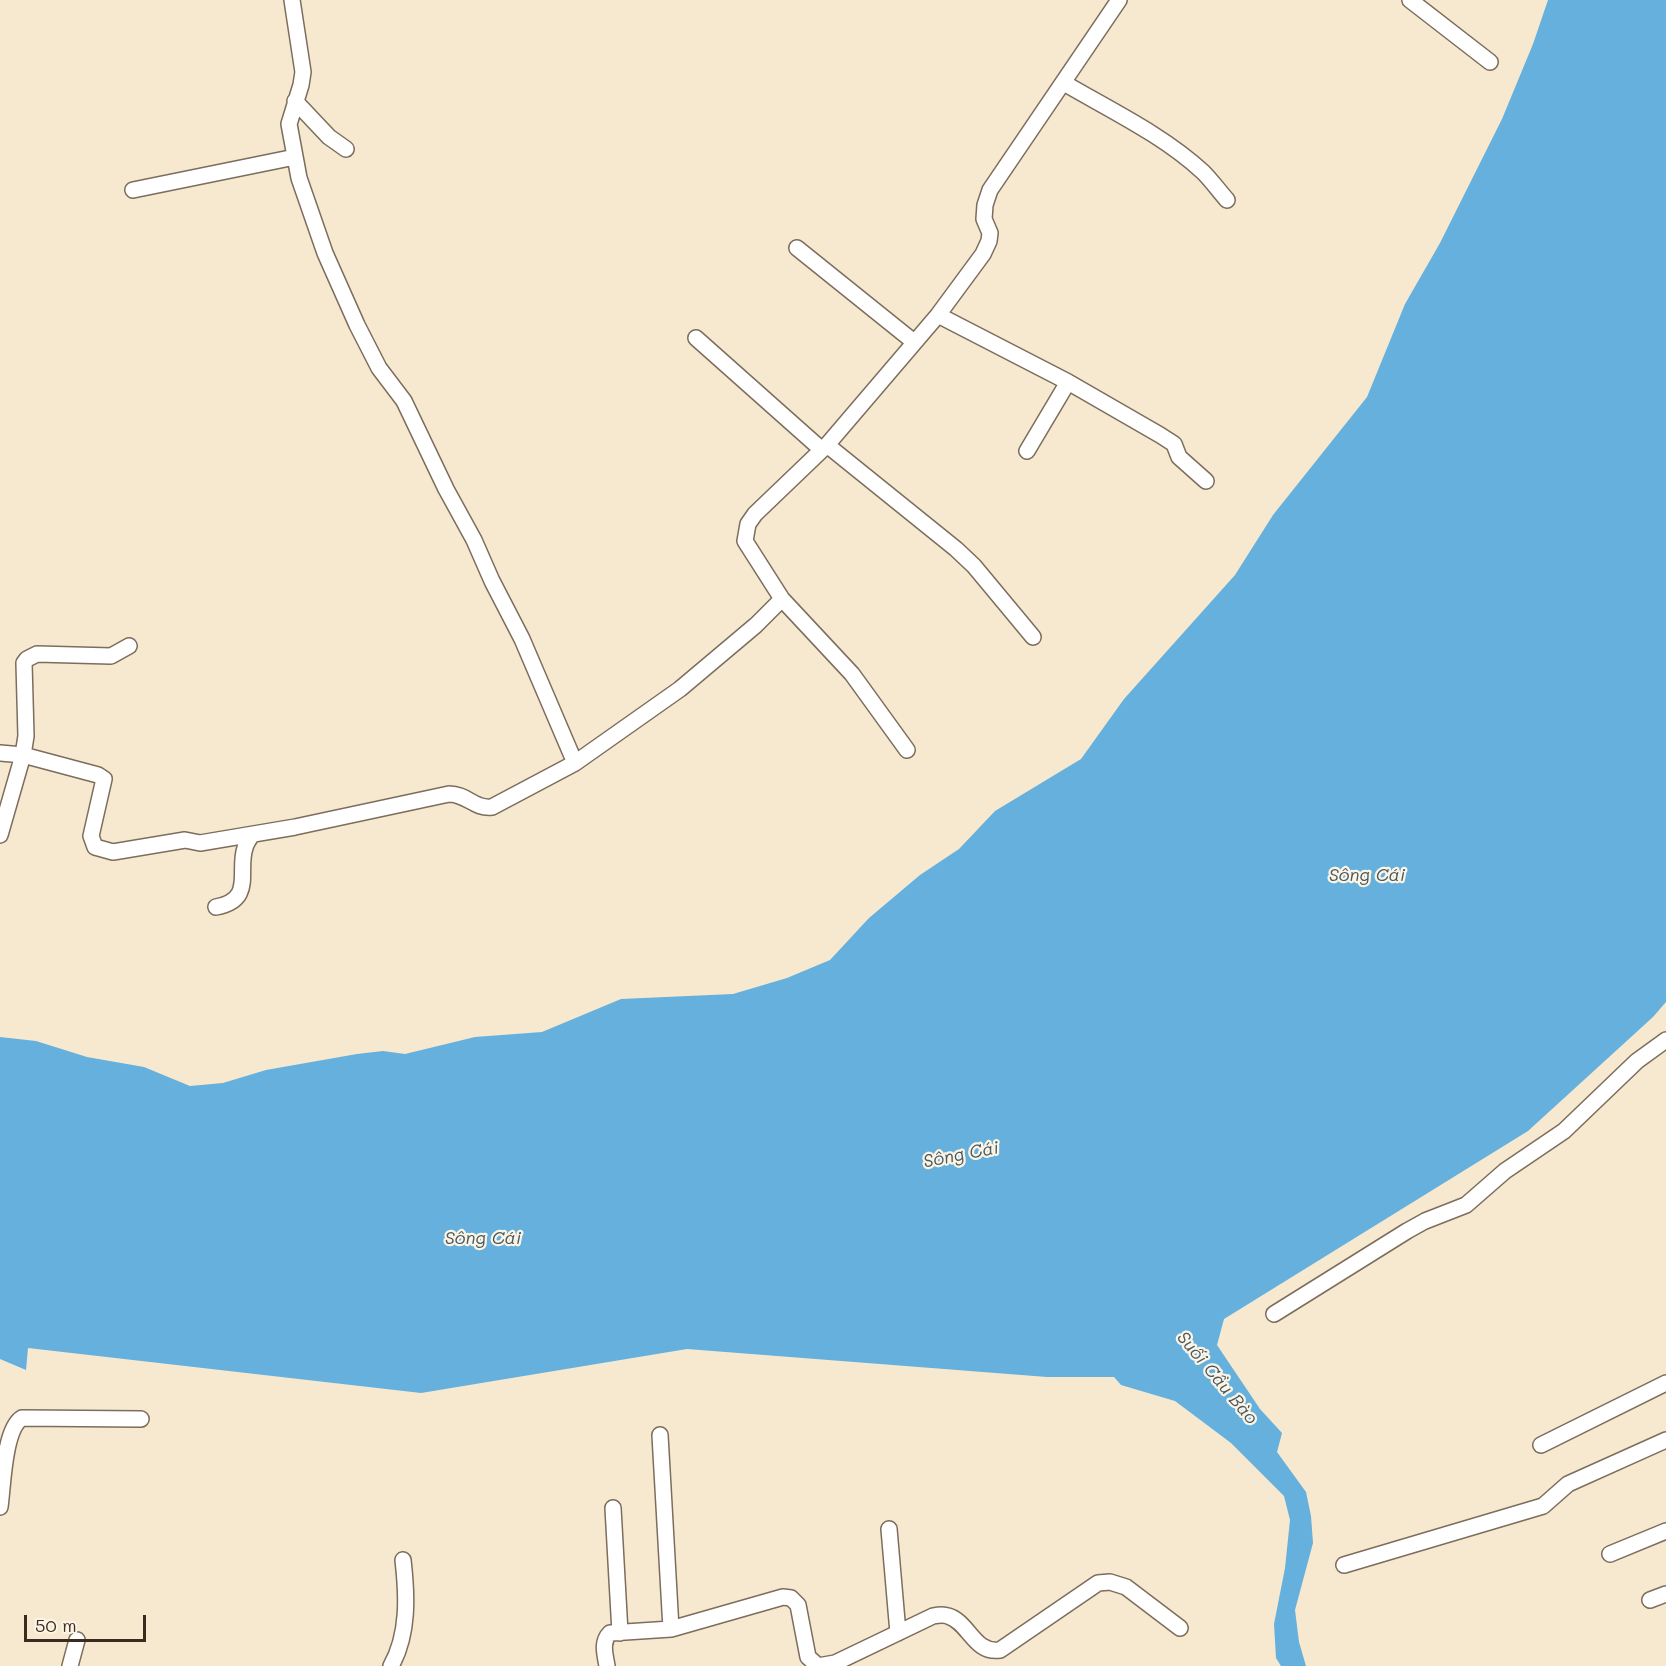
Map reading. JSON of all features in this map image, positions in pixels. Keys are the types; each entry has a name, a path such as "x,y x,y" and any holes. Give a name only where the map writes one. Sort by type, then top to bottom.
{"street":[{"path":"292,0 303,72 289,124 299,177 325,253 379,368 404,402 446,489 474,540 522,639 575,762"},
{"path":"907,750 852,674 782,599 745,541 745,533 755,514 825,448 938,315 983,255 989,242 990,232 984,219 984,205 990,190 1119,0"},
{"path":"1410,0 1490,62"},
{"path":"1064,82 1180,153 1205,174 1227,200"},
{"path":"295,101 329,137 346,149"},
{"path":"133,190 295,157"},
{"path":"797,248 915,342"},
{"path":"938,315 1068,382 1174,444 1179,457 1206,481"},
{"path":"696,338 825,448 956,549 974,566 1033,637"},
{"path":"1027,451 1068,382"},
{"path":"0,753 23,755 98,775 104,779 91,836 95,847 114,852 185,840 200,843 252,835 449,794 458,794 482,808 492,807 575,762 680,689 756,625 782,599"},
{"path":"0,835 23,755 26,736 24,663 37,654 111,656 129,646"},
{"path":"216,906 226,905 235,899 240,890 244,878 244,849 252,835"},
{"path":"1274,1314 1407,1231 1425,1221 1466,1205 1505,1171 1564,1131 1637,1061 1666,1040"},
{"path":"1541,1445 1666,1383"},
{"path":"0,1507 9,1438 17,1421 22,1418 141,1419"},
{"path":"660,1435 671,1629"},
{"path":"1344,1565 1543,1506 1568,1484 1666,1440"},
{"path":"613,1508 620,1633"},
{"path":"889,1529 898,1633"},
{"path":"1610,1554 1666,1531"},
{"path":"391,1666 404,1628 407,1589 404,1560"},
{"path":"607,1666 604,1644 605,1638 610,1633 671,1629 783,1597 795,1601 798,1605 808,1658 818,1666 835,1663 933,1616 944,1615 955,1620 979,1645 994,1651 1000,1650 1098,1582 1110,1582 1126,1587 1180,1628"},
{"path":"1650,1600 1666,1594"},
{"path":"70,1666 77,1640"}],"water":[{"name":"Sông Cái","path":"1548,0 1666,0 1666,1002 1653,1017 1528,1131 1224,1319 1217,1345 1260,1409 1282,1433 1277,1452 1306,1492 1313,1543 1295,1610 1299,1642 1306,1666 1281,1666 1276,1658 1274,1624 1285,1568 1290,1520 1284,1496 1231,1443 1175,1401 1121,1385 1114,1377 1047,1377 687,1349 421,1393 28,1348 26,1370 0,1359 0,1037 36,1041 87,1057 144,1067 190,1086 223,1083 266,1070 357,1054 383,1051 405,1054 475,1037 542,1032 621,999 733,994 787,978 830,960 869,918 920,875 959,849 995,811 1081,759 1124,699 1235,575 1273,515 1367,397 1405,304 1440,243 1502,119 1533,44"}],"water label":[{"name":"Suối Cầu Bào","path":"1217,1378"}]}
